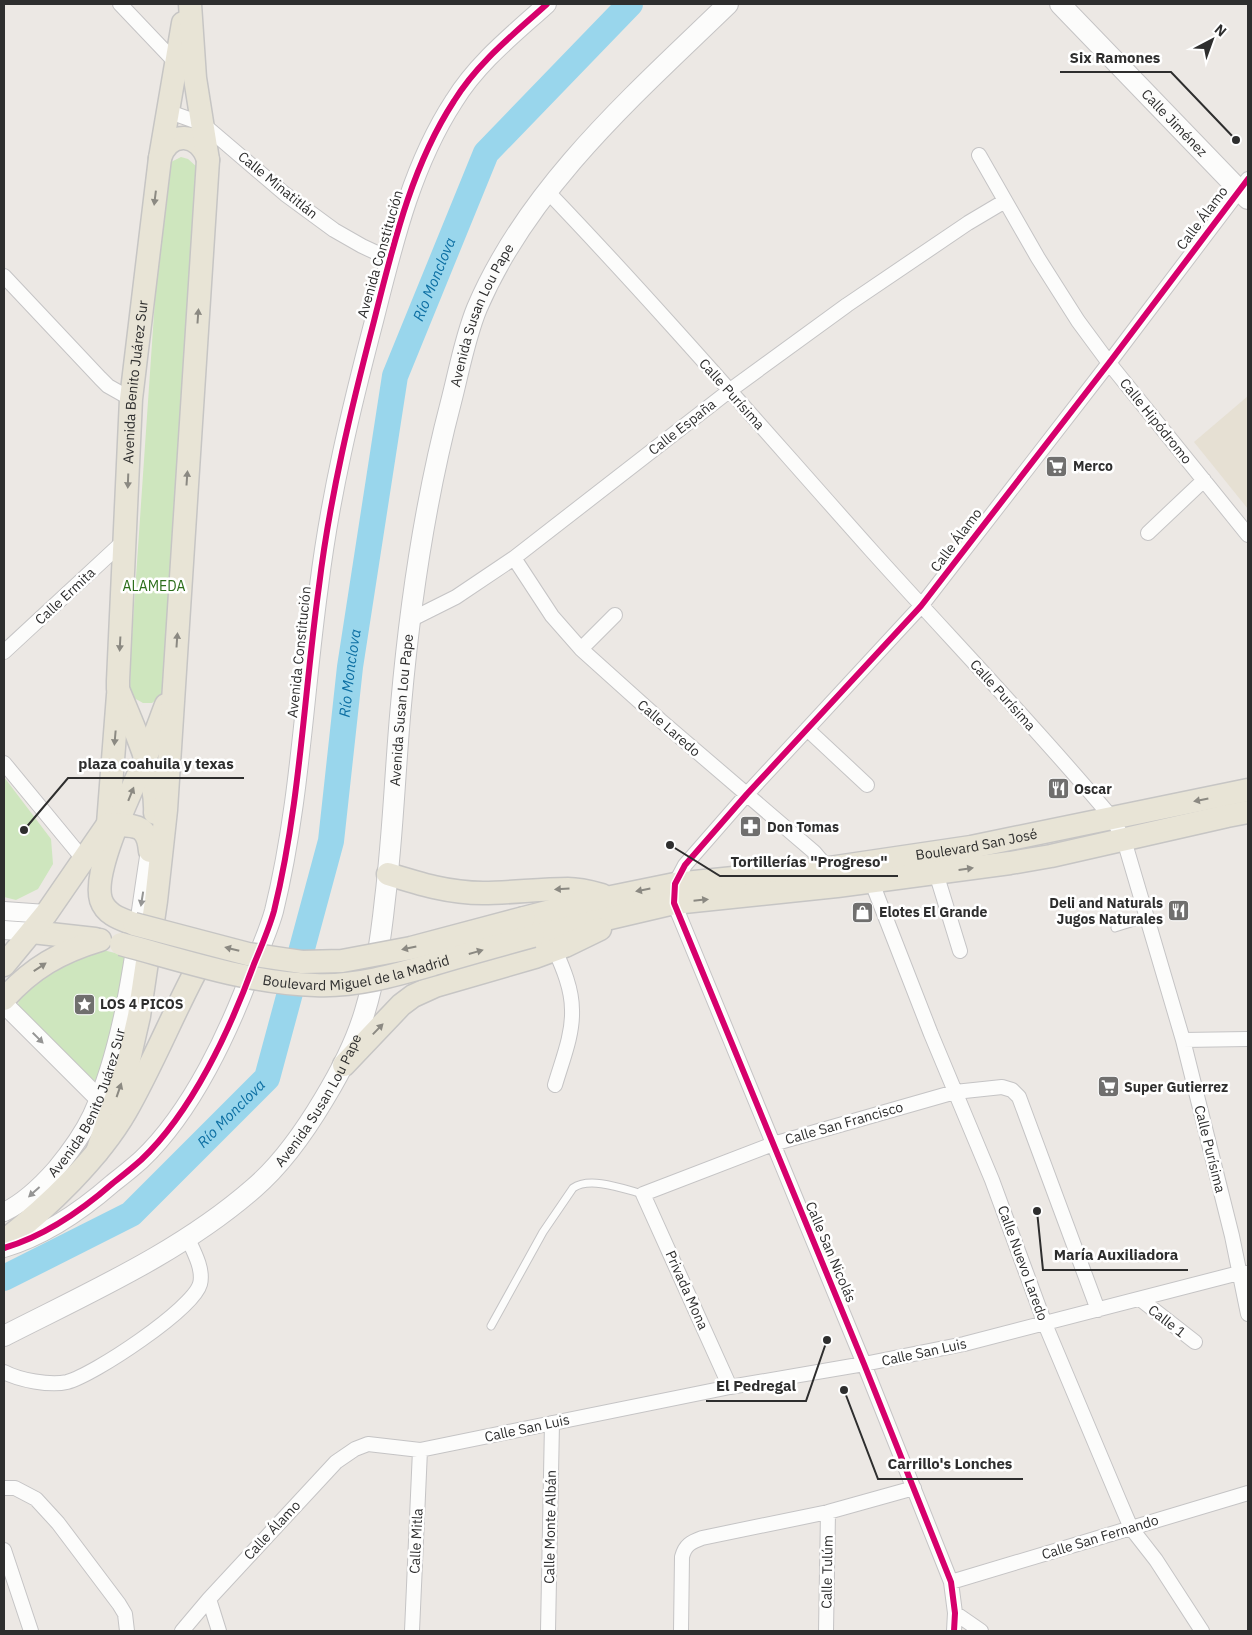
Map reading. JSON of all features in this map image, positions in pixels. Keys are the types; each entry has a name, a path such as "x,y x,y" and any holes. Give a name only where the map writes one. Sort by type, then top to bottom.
{"main road":[{"name":"Avenida Benito Juárez Sur","path":"145,759 121,696 132,399 160,158 175,63 189,4"},
{"name":"Avenida Benito Juárez Sur","path":"134,924 111,914 104,906 100,896 104,865 113,824 145,759 170,696 208,160 195,78 189,4"},
{"name":"Avenida Susan Lou Pape","path":"4,1336 136,1269 187,1237 253,1189 277,1165 310,1123 344,1065 365,1013 380,946 410,620 426,513 443,433 474,315 503,255 526,219 583,148 728,4"},
{"name":"Calle Jiménez","path":"1060,4 1245,189"},
{"path":"160,158 171,141 184,138 197,142 206,152 208,160"},
{"path":"121,696 131,709 146,713 161,708 170,696"},
{"path":"4,965 46,914 84,860 113,824 121,696"},
{"path":"97,1152 128,1064 139,1016 156,901 166,810 170,696"},
{"path":"145,759 156,804 150,851"},
{"name":"Boulevard San José","path":"529,927 675,894 868,872 1248,790"},
{"name":"Boulevard San José","path":"868,872 936,873 1010,864 1248,812"},
{"path":"113,824 142,829 147,836 150,851"},
{"path":"1006,841 1051,856 1079,825"},
{"path":"344,1065 401,1005 413,996 434,986 535,958 555,950 594,932 616,906 584,890 459,892 433,888 388,874"},
{"name":"Boulevard Miguel de la Madrid","path":"134,924 248,954 302,962 342,961 529,927"},
{"name":"Boulevard Miguel de la Madrid","path":"32,932 111,942 245,977 316,985 347,983 392,976 529,927"},
{"path":"4,999 17,984 42,965 77,947 111,942"},
{"path":"4,1240 53,1198 97,1152 125,1113 147,1073 199,965"}],"street":[{"path":"120,4 175,63 195,78"},
{"name":"Avenida Constitución","path":"4,1248 43,1233 69,1217 142,1159 166,1132 188,1102 240,1003 273,914 288,840 304,721 319,585 339,461 390,259 413,183 435,134 454,101 492,53 547,4"},
{"name":"Calle Minatitlán","path":"167,111 203,124 285,194 334,230 390,259"},
{"name":"Calle Hipódromo","path":"979,155 1043,266 1078,321 1109,363 1248,535"},
{"name":"Calle Álamo","path":"675,894 680,873 690,859 747,794 921,606 1245,189"},
{"name":"Calle Purísima","path":"548,192 653,306 921,606 1003,694 1112,818 1124,840 1183,1040 1229,1227 1244,1273 1248,1314"},
{"name":"Calle España","path":"410,620 456,597 514,558 729,391 847,305 1005,201"},
{"path":"4,276 104,382 132,399"},
{"path":"1148,533 1204,480"},
{"name":"Calle Ermita","path":"4,652 126,539"},
{"name":"Calle Laredo","path":"514,558 552,616 581,649 660,720 807,846 833,877"},
{"path":"581,649 615,615"},
{"path":"807,729 867,785"},
{"path":"4,763 84,860"},
{"name":"Avenida Benito Juárez Sur","path":"4,1212 21,1203 56,1170 92,1117 116,1047 127,993 150,851"},
{"name":"Calle Nuevo Laredo","path":"868,872 931,1034 992,1180 1045,1324 1131,1528 1156,1560 1202,1631"},
{"path":"936,873 960,952"},
{"name":"Calle San Nicolás","path":"675,894 772,1144 864,1364 951,1582 955,1613 954,1631"},
{"path":"4,911 46,914"},
{"path":"4,930 32,932"},
{"path":"555,950 565,975 572,1008 566,1048 555,1085"},
{"path":"4,1004 99,1099"},
{"path":"1183,1040 1248,1039"},
{"name":"Calle San Francisco","path":"643,1194 772,1144 955,1092 1002,1087 1012,1090 1019,1097 1098,1310"},
{"name":"Privada Mona","path":"643,1194 730,1387"},
{"path":"4,1372 22,1379 44,1382 67,1382 95,1370 157,1328 189,1300 200,1283 200,1272 187,1237"},
{"name":"Calle San Luis","path":"336,1462 355,1449 368,1444 420,1450 730,1387 864,1364 964,1344 1244,1273"},
{"name":"Calle 1","path":"1140,1299 1195,1342"},
{"name":"Calle Monte Albán","path":"548,1631 552,1423"},
{"name":"Calle Mitla","path":"412,1631 420,1450"},
{"name":"Calle Álamo","path":"182,1631 209,1599 336,1462"},
{"path":"4,1488 10,1487 22,1490 36,1499 58,1523 119,1604 124,1614 127,1631"},
{"path":"681,1631 682,1557 683,1551 689,1543 702,1538 828,1512 914,1488"},
{"name":"Calle San Fernando","path":"951,1582 1248,1493"},
{"name":"Calle Tulúm","path":"826,1631 828,1512"},
{"path":"4,1550 32,1631"},
{"path":"209,1599 219,1631"},
{"path":"955,1613 981,1631"}],"lane":[{"path":"1115,928 1147,918"},
{"path":"491,1326 543,1232 573,1188 580,1184 599,1184 643,1194"}],"shaded area":[{"path":"1248,396 1248,509 1194,442"}],"green space":[{"name":"ALAMEDA","path":"181,157 188,159 198,168 163,694 152,703 143,703 134,698 130,689 131,650 159,241 169,163"},
{"path":"4,777 51,839 53,864 38,889 16,900 4,897"},
{"path":"99,949 119,954 125,958 114,1027 96,1082 18,1006 19,996 58,965"}],"waterway":[{"name":"Río Monclova","path":"4,1278 131,1214 267,1078 331,841 350,667 395,376 486,153 630,4"}],"cycle path":[{"path":"4,1248 34,1237 75,1213 141,1160 160,1141 208,1069 233,1016 270,924 283,871 296,790 314,627 329,519 357,387 396,236 426,153 454,101 485,61 547,4"},
{"path":"954,1631 955,1613 951,1582 864,1364 674,903 675,884 685,865 747,794 921,606 1109,363 1248,179"}],"place":[{"name":"Six Ramones","path":"1236,140"},
{"name":"Merco","path":"1057,466"},
{"name":"Oscar","path":"1058,789"},
{"name":"Don Tomas","path":"751,827"},
{"name":"plaza coahuila y texas","path":"24,830"},
{"name":"Tortillerías \"Progreso\"","path":"670,845"},
{"name":"Deli and Naturals Jugos Naturales","path":"1179,911"},
{"name":"Elotes El Grande","path":"863,912"},
{"name":"LOS 4 PICOS","path":"84,1004"},
{"name":"Super Gutierrez","path":"1108,1087"},
{"name":"María Auxiliadora","path":"1037,1211"},
{"name":"El Pedregal","path":"827,1340"},
{"name":"Carrillo's Lonches","path":"844,1390"}]}
